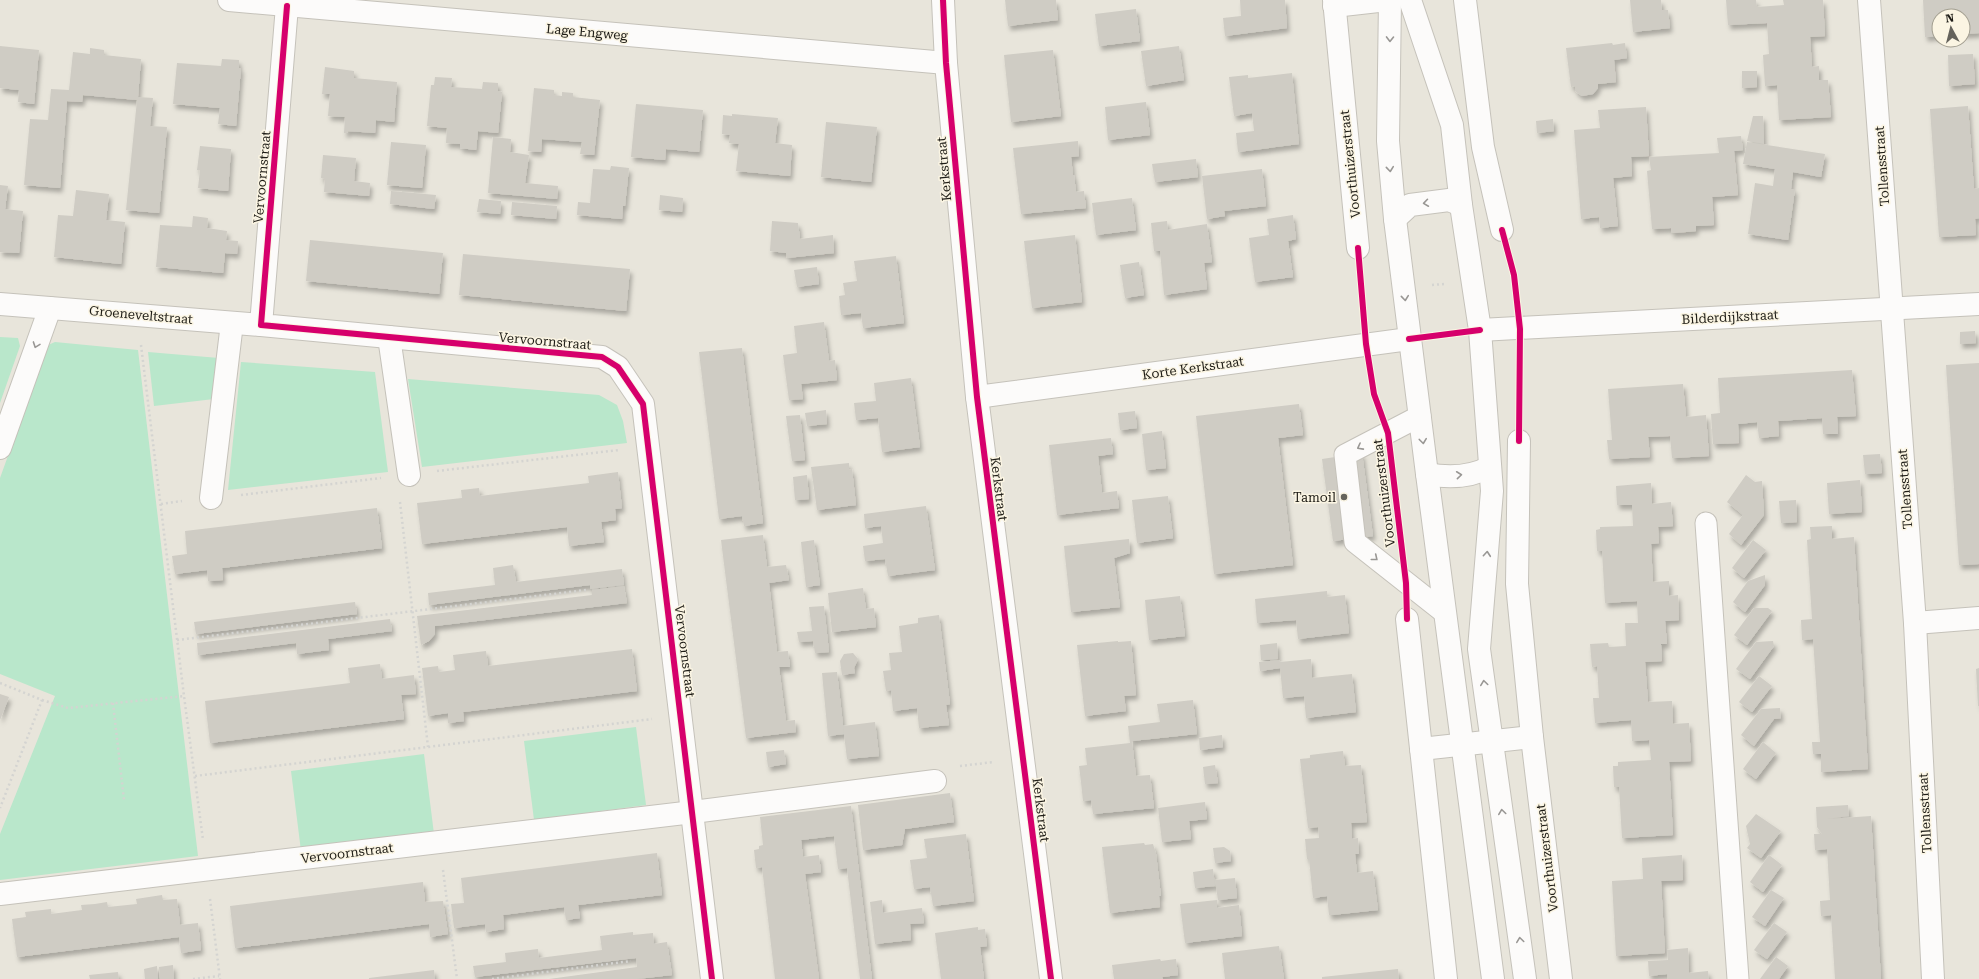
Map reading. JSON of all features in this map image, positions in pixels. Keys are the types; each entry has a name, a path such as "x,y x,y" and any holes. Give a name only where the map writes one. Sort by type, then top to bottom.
{"street":[{"name":"Lage Engweg","path":"229,0 946,63"},
{"name":"Kerkstraat","path":"943,0 946,63 976,397 1051,979"},
{"name":"Voorthuizerstraat","path":"1358,248 1334,3 1387,0"},
{"path":"1390,0 1388,141 1395,219 1409,339 1493,979"},
{"path":"1410,0 1452,126 1461,205 1480,330 1492,492 1479,649 1525,979"},
{"path":"1465,0 1483,147 1502,230"},
{"name":"Tollensstraat","path":"1869,0 1893,308 1915,623 1933,979"},
{"name":"Vervoornstraat","path":"287,6 261,325 602,357 618,367 643,404 682,715 712,979"},
{"path":"1395,219 1410,205 1449,200 1461,205"},
{"name":"Groeneveltstraat","path":"0,304 261,325"},
{"name":"Bilderdijkstraat","path":"1480,330 1979,304"},
{"path":"0,448 50,308"},
{"path":"211,498 232,323"},
{"path":"389,337 409,474"},
{"name":"Korte Kerkstraat","path":"976,397 1409,339"},
{"name":"Voorthuizerstraat","path":"1518,441 1517,584 1532,737 1561,979"},
{"path":"1427,474 1442,477 1470,474 1477,473 1490,467"},
{"path":"1915,623 1979,618"},
{"path":"1407,619 1446,979"},
{"path":"1421,749 1532,737"},
{"name":"Vervoornstraat","path":"0,894 693,812 935,781"}],"lane":[{"path":"1420,416 1345,455 1355,542 1445,613"},
{"path":"1706,523 1738,979"}],"path":[{"path":"138,315 177,640 220,977 193,979"},
{"path":"400,500 414,611 428,747"},
{"path":"177,640 586,590"},
{"path":"0,684 68,708 184,696"},
{"path":"0,808 42,700"},
{"path":"113,703 124,800"},
{"path":"194,776 682,715"},
{"path":"935,781 933,769 1023,758"},
{"path":"440,842 457,979"},
{"path":"492,979 631,961"}],"green space":[{"path":"0,337 18,338 20,346 0,403"},
{"path":"55,342 138,350 198,856 0,880 0,834 55,696 0,674 0,478 48,345"},
{"path":"148,352 219,358 214,399 154,406"},
{"path":"241,362 375,372 388,472 228,490"},
{"path":"408,379 599,395 617,405 623,421 627,443 422,467"},
{"path":"636,727 646,805 534,820 524,741"},
{"path":"424,754 434,834 301,851 291,771"}],"building":[{"path":"1005,0 1056,0 1058,20 1008,26"},
{"path":"1240,0 1285,0 1287,28 1225,36 1223,18 1241,16"},
{"path":"1630,0 1661,0 1662,10 1668,10 1670,28 1633,32"},
{"path":"1726,0 1756,0 1757,7 1784,5 1783,0 1823,0 1825,36 1810,37 1812,67 1819,66 1819,80 1828,80 1831,117 1779,120 1777,85 1765,86 1763,55 1769,54 1767,23 1728,25"},
{"path":"1923,0 1979,0 1979,33 1971,34 1971,8 1931,8 1931,37 1925,37"},
{"path":"1136,9 1140,41 1099,46 1095,14"},
{"path":"1612,43 1613,45 1625,43 1627,58 1614,60 1616,82 1598,84 1598,88 1593,94 1582,96 1575,91 1575,86 1571,87 1566,48"},
{"path":"0,46 39,50 34,104 18,102 19,90 0,88"},
{"path":"1179,46 1184,80 1146,86 1141,51"},
{"path":"90,48 104,50 104,55 141,59 138,97 153,98 150,126 167,127 159,213 126,210 137,100 83,95 82,102 67,101 60,188 24,185 30,119 48,120 51,89 69,90 73,52 90,54"},
{"path":"1053,50 1061,116 1011,122 1004,55"},
{"path":"1973,54 1975,84 1949,86 1948,55"},
{"path":"222,59 239,60 239,68 241,68 236,126 218,124 220,108 173,104 177,63 221,66"},
{"path":"325,67 354,71 354,78 397,82 394,122 376,120 375,133 348,131 348,133 344,133 345,117 328,116 330,94 322,94"},
{"path":"1742,71 1757,71 1757,87 1742,88"},
{"path":"1292,73 1299,144 1238,152 1236,133 1254,131 1252,113 1234,116 1229,77 1248,75 1248,78"},
{"path":"435,77 452,78 451,87 482,89 483,82 498,83 498,91 502,92 498,133 478,131 476,150 460,148 460,144 446,143 447,128 427,126 431,85 434,85"},
{"path":"534,88 554,90 554,95 562,96 562,92 573,93 573,97 600,100 594,155 580,154 582,142 542,139 541,152 528,151"},
{"path":"1146,102 1150,135 1108,140 1105,107"},
{"path":"636,104 703,110 699,152 666,149 665,160 631,157"},
{"path":"1968,106 1974,189 1979,188 1979,218 1975,219 1976,235 1939,237 1930,109"},
{"path":"1646,107 1649,156 1631,157 1632,176 1613,178 1618,226 1600,228 1599,217 1581,219 1574,130 1600,128 1598,110"},
{"path":"732,114 778,118 775,143 792,145 790,176 736,171 739,144 729,143 730,135 722,134 723,115 732,116"},
{"path":"1753,116 1763,116 1764,144 1747,141"},
{"path":"1553,119 1554,131 1537,133 1536,121"},
{"path":"826,122 877,127 871,182 821,177"},
{"path":"1741,136 1743,150 1734,151 1738,195 1712,197 1714,225 1696,226 1696,231 1671,233 1671,228 1652,229 1647,171 1651,170 1649,157 1719,153 1717,138"},
{"path":"493,137 511,139 510,152 529,155 525,183 558,186 557,199 488,193"},
{"path":"1078,141 1079,156 1071,157 1073,175 1076,192 1084,191 1086,208 1021,214 1013,148"},
{"path":"391,142 426,145 422,188 387,185"},
{"path":"1747,142 1825,154 1821,177 1793,172 1791,189 1795,189 1788,240 1748,234 1755,183 1773,186 1775,169 1743,164"},
{"path":"200,146 231,149 228,191 198,188 200,170 197,170"},
{"path":"323,155 356,158 354,181 370,183 369,196 324,192 325,179 321,178"},
{"path":"1196,159 1198,177 1155,182 1152,164"},
{"path":"611,166 629,168 625,206 623,206 622,219 577,215 578,202 590,203 593,169 610,170"},
{"path":"1262,169 1266,206 1224,211 1225,216 1207,219 1202,176"},
{"path":"0,185 8,186 5,209 23,211 19,253 0,252"},
{"path":"76,190 109,194 106,220 125,222 121,264 54,257 58,215 73,216"},
{"path":"391,191 436,195 434,209 390,204"},
{"path":"660,195 683,198 682,212 659,210"},
{"path":"1132,198 1136,230 1096,235 1092,203"},
{"path":"479,199 501,201 500,214 477,212"},
{"path":"512,202 557,206 556,219 511,215"},
{"path":"1293,215 1296,239 1288,241 1293,277 1255,282 1249,238 1269,235 1267,219"},
{"path":"193,216 208,218 207,228 227,231 226,240 238,241 237,254 225,253 223,273 156,267 160,225 192,227"},
{"path":"772,221 798,223 800,239 833,235 834,253 787,258 786,253 770,251"},
{"path":"1167,221 1168,230 1207,224 1212,262 1204,263 1207,289 1164,295 1160,251 1154,251 1151,223"},
{"path":"1075,235 1082,302 1032,308 1024,241"},
{"path":"310,240 443,253 439,294 306,281"},
{"path":"463,254 630,269 626,311 459,295"},
{"path":"896,256 904,323 863,328 861,313 841,315 839,296 845,295 843,283 857,281 854,261"},
{"path":"1139,262 1144,295 1125,298 1120,265"},
{"path":"817,267 819,284 797,287 794,270"},
{"path":"824,322 829,361 835,360 837,380 801,384 803,399 789,400 783,355 797,353 794,326"},
{"path":"1975,331 1976,343 1960,344 1960,332"},
{"path":"742,348 763,523 744,526 742,516 719,519 699,352"},
{"path":"1979,363 1979,564 1959,565 1946,365"},
{"path":"1852,370 1856,416 1837,417 1838,434 1823,434 1822,418 1778,421 1779,436 1759,438 1757,422 1738,424 1739,443 1713,444 1711,414 1720,413 1718,378"},
{"path":"911,378 920,447 882,452 878,418 856,420 854,403 876,401 874,383"},
{"path":"1683,384 1686,417 1706,415 1709,456 1672,458 1670,436 1648,437 1650,457 1609,459 1607,440 1612,440 1608,389"},
{"path":"1299,404 1303,435 1278,438 1293,565 1214,574 1196,416"},
{"path":"826,410 827,424 807,426 805,413"},
{"path":"1135,411 1137,428 1120,430 1118,413"},
{"path":"800,415 805,460 792,461 786,416"},
{"path":"1162,431 1166,468 1146,470 1142,434"},
{"path":"1111,438 1113,454 1098,456 1102,493 1117,491 1119,508 1057,515 1049,445"},
{"path":"1362,453 1373,536 1333,541 1322,459"},
{"path":"1880,454 1882,473 1865,474 1863,455"},
{"path":"849,463 849,470 852,469 856,505 817,510 811,467"},
{"path":"618,472 622,508 615,509 616,520 601,522 604,542 569,546 567,527 422,544 417,503 462,498 461,490 479,488 480,496 589,483 588,476"},
{"path":"807,475 809,499 795,500 793,477"},
{"path":"1746,475 1755,482 1762,481 1764,515 1741,545 1729,534 1743,515 1727,502"},
{"path":"1860,480 1862,512 1829,514 1827,483"},
{"path":"1651,483 1652,504 1671,502 1673,526 1658,527 1659,543 1651,544 1653,582 1669,581 1669,596 1678,595 1679,620 1665,621 1667,644 1661,644 1662,661 1645,662 1648,702 1672,701 1673,724 1689,723 1691,761 1669,762 1673,835 1622,838 1619,787 1614,787 1613,766 1618,766 1618,762 1651,760 1649,740 1632,741 1631,720 1595,723 1593,698 1599,698 1597,666 1592,667 1590,644 1608,643 1609,647 1626,646 1625,623 1638,623 1637,601 1605,603 1602,551 1597,551 1596,530 1600,529 1600,527 1633,526 1632,505 1617,505 1616,486"},
{"path":"1168,496 1173,538 1137,543 1132,500"},
{"path":"1796,500 1797,522 1781,523 1779,501"},
{"path":"926,506 935,570 888,576 885,559 865,561 863,546 883,543 881,526 865,528 864,514"},
{"path":"377,508 382,548 222,568 223,580 208,581 207,570 175,574 172,556 187,554 185,531"},
{"path":"1832,526 1832,539 1854,537 1868,769 1821,772 1821,754 1813,754 1812,742 1820,742 1813,639 1802,640 1801,620 1812,619 1807,540 1811,539 1810,527"},
{"path":"763,535 767,567 786,565 789,580 769,583 777,652 788,651 790,667 779,667 786,721 795,720 796,732 746,738 721,540"},
{"path":"1129,539 1130,553 1114,558 1120,607 1071,612 1064,546"},
{"path":"814,540 820,585 806,587 801,542"},
{"path":"1753,540 1766,550 1744,578 1732,568"},
{"path":"513,565 516,582 622,569 624,585 590,589 590,585 429,605 428,593 495,585 493,568"},
{"path":"1765,575 1765,585 1745,612 1733,602 1748,581"},
{"path":"624,586 627,603 435,626 435,634 429,641 421,645 417,616 592,595 592,590"},
{"path":"863,588 866,609 874,608 876,627 832,632 828,593"},
{"path":"1327,591 1327,597 1345,595 1349,633 1298,639 1296,620 1257,623 1255,599"},
{"path":"1180,596 1185,636 1149,640 1145,600"},
{"path":"355,602 357,614 196,634 194,622"},
{"path":"824,606 829,652 815,653 813,641 799,642 797,632 812,631 809,607"},
{"path":"1754,608 1768,608 1772,611 1747,645 1734,635"},
{"path":"939,615 950,704 946,705 949,725 919,728 917,708 893,711 891,690 886,691 883,671 891,670 889,653 902,652 899,626 918,623 918,618"},
{"path":"390,619 392,631 328,639 329,650 297,654 296,643 198,655 197,643"},
{"path":"1131,641 1136,695 1124,696 1126,711 1085,716 1077,645"},
{"path":"1773,641 1774,646 1750,679 1736,669 1756,642"},
{"path":"1277,643 1278,659 1261,660 1260,645"},
{"path":"632,649 637,691 463,712 464,721 448,723 448,713 428,716 422,668 438,666 439,672 455,670 453,655 486,651 488,666"},
{"path":"853,653 858,659 854,668 855,673 842,675 840,661 844,654"},
{"path":"1311,659 1312,678 1352,674 1356,712 1306,718 1304,696 1283,698 1280,668 1260,671 1259,662 1279,660 1280,662"},
{"path":"380,664 382,679 414,675 416,694 401,695 404,719 210,743 205,701 350,683 348,668"},
{"path":"1979,668 1979,706 1978,706 1976,669"},
{"path":"837,672 844,734 828,736 822,673"},
{"path":"1759,676 1772,686 1752,712 1739,702"},
{"path":"0,694 9,697 0,720"},
{"path":"1193,700 1197,734 1132,741 1136,776 1150,775 1154,808 1093,814 1091,800 1083,801 1079,766 1087,765 1085,748 1130,743 1128,726 1160,722 1157,704"},
{"path":"1780,708 1781,718 1774,719 1754,746 1741,735 1761,709"},
{"path":"875,722 879,756 847,759 843,726"},
{"path":"1222,735 1223,747 1200,750 1199,738"},
{"path":"1763,742 1776,753 1756,779 1743,769"},
{"path":"784,750 786,764 768,767 766,752"},
{"path":"1343,751 1345,766 1361,765 1367,822 1351,823 1352,839 1358,838 1359,854 1355,854 1357,873 1373,871 1378,910 1329,915 1327,896 1313,898 1309,859 1307,859 1305,839 1319,838 1318,827 1308,828 1300,759 1310,758 1310,755"},
{"path":"1215,765 1218,783 1205,784 1203,767"},
{"path":"950,793 954,822 905,829 902,845 863,850 858,805"},
{"path":"1205,802 1207,819 1189,821 1191,839 1162,842 1158,808"},
{"path":"1848,805 1849,816 1827,819 1871,816 1881,979 1835,979 1831,915 1821,916 1820,901 1830,900 1827,849 1815,850 1814,834 1822,834 1817,827 1816,807"},
{"path":"851,806 872,979 860,979 847,868 838,869 834,836 801,840 803,857 819,855 821,872 805,874 819,979 775,979 762,867 756,868 754,850 759,849 759,846 763,845 760,817"},
{"path":"1756,814 1781,831 1761,858 1747,848 1750,844 1746,826"},
{"path":"966,834 974,901 933,906 930,887 914,889 910,860 927,858 924,839"},
{"path":"1144,843 1145,845 1153,844 1156,854 1161,896 1159,896 1160,907 1110,913 1102,847"},
{"path":"1224,847 1230,851 1231,861 1215,863 1213,848"},
{"path":"657,853 662,895 578,905 580,918 566,920 564,907 503,915 504,929 486,932 485,924 454,928 451,904 464,903 461,878"},
{"path":"1682,855 1683,880 1661,881 1665,953 1616,956 1612,881 1643,879 1642,858"},
{"path":"1769,855 1782,865 1763,892 1750,882"},
{"path":"1213,869 1215,886 1195,888 1193,872"},
{"path":"1235,878 1237,898 1218,900 1215,880"},
{"path":"423,882 425,902 443,901 448,934 430,937 429,924 235,948 230,906"},
{"path":"1771,890 1784,898 1765,926 1752,917"},
{"path":"162,895 163,900 177,899 180,925 198,923 201,950 181,953 179,937 17,957 12,919 26,917 25,912 51,909 51,914 82,910 81,905 107,902 108,907 137,904 136,899"},
{"path":"882,900 883,913 922,908 924,923 910,924 911,940 875,944 870,902"},
{"path":"1217,900 1217,908 1239,905 1242,936 1185,943 1180,904"},
{"path":"1774,923 1787,932 1767,959 1754,950"},
{"path":"978,927 978,930 985,929 987,946 980,947 984,979 941,979 935,933"},
{"path":"633,932 633,935 653,933 654,944 667,942 672,975 637,979 549,979 637,967 636,958 475,977 473,966 506,962 505,953 538,949 539,958 602,950 600,936"},
{"path":"1279,946 1284,979 1225,979 1222,953"},
{"path":"1688,948 1689,973 1708,971 1709,979 1668,979 1667,974 1649,976 1648,961 1668,960 1667,950"},
{"path":"1776,957 1788,966 1779,979 1760,979"},
{"path":"1160,959 1161,961 1176,959 1178,975 1162,977 1163,979 1114,979 1112,965"},
{"path":"173,965 174,979 160,979 159,967"},
{"path":"157,966 158,979 145,979 144,969"},
{"path":"1398,969 1399,979 1322,979 1322,977"},
{"path":"434,970 435,979 369,979 369,978"},
{"path":"118,972 119,979 90,979 89,975"}],"cycle path":[{"path":"943,0 946,63 977,397 1051,979"},
{"path":"287,6 261,325 602,357 618,367 643,404 712,979"},
{"path":"1502,230 1514,275 1520,329 1519,441"},
{"path":"1358,248 1366,344 1374,394 1388,433 1406,583 1407,619"},
{"path":"1409,339 1480,330"}],"place":[{"name":"Tamoil","path":"1344,497"}]}
